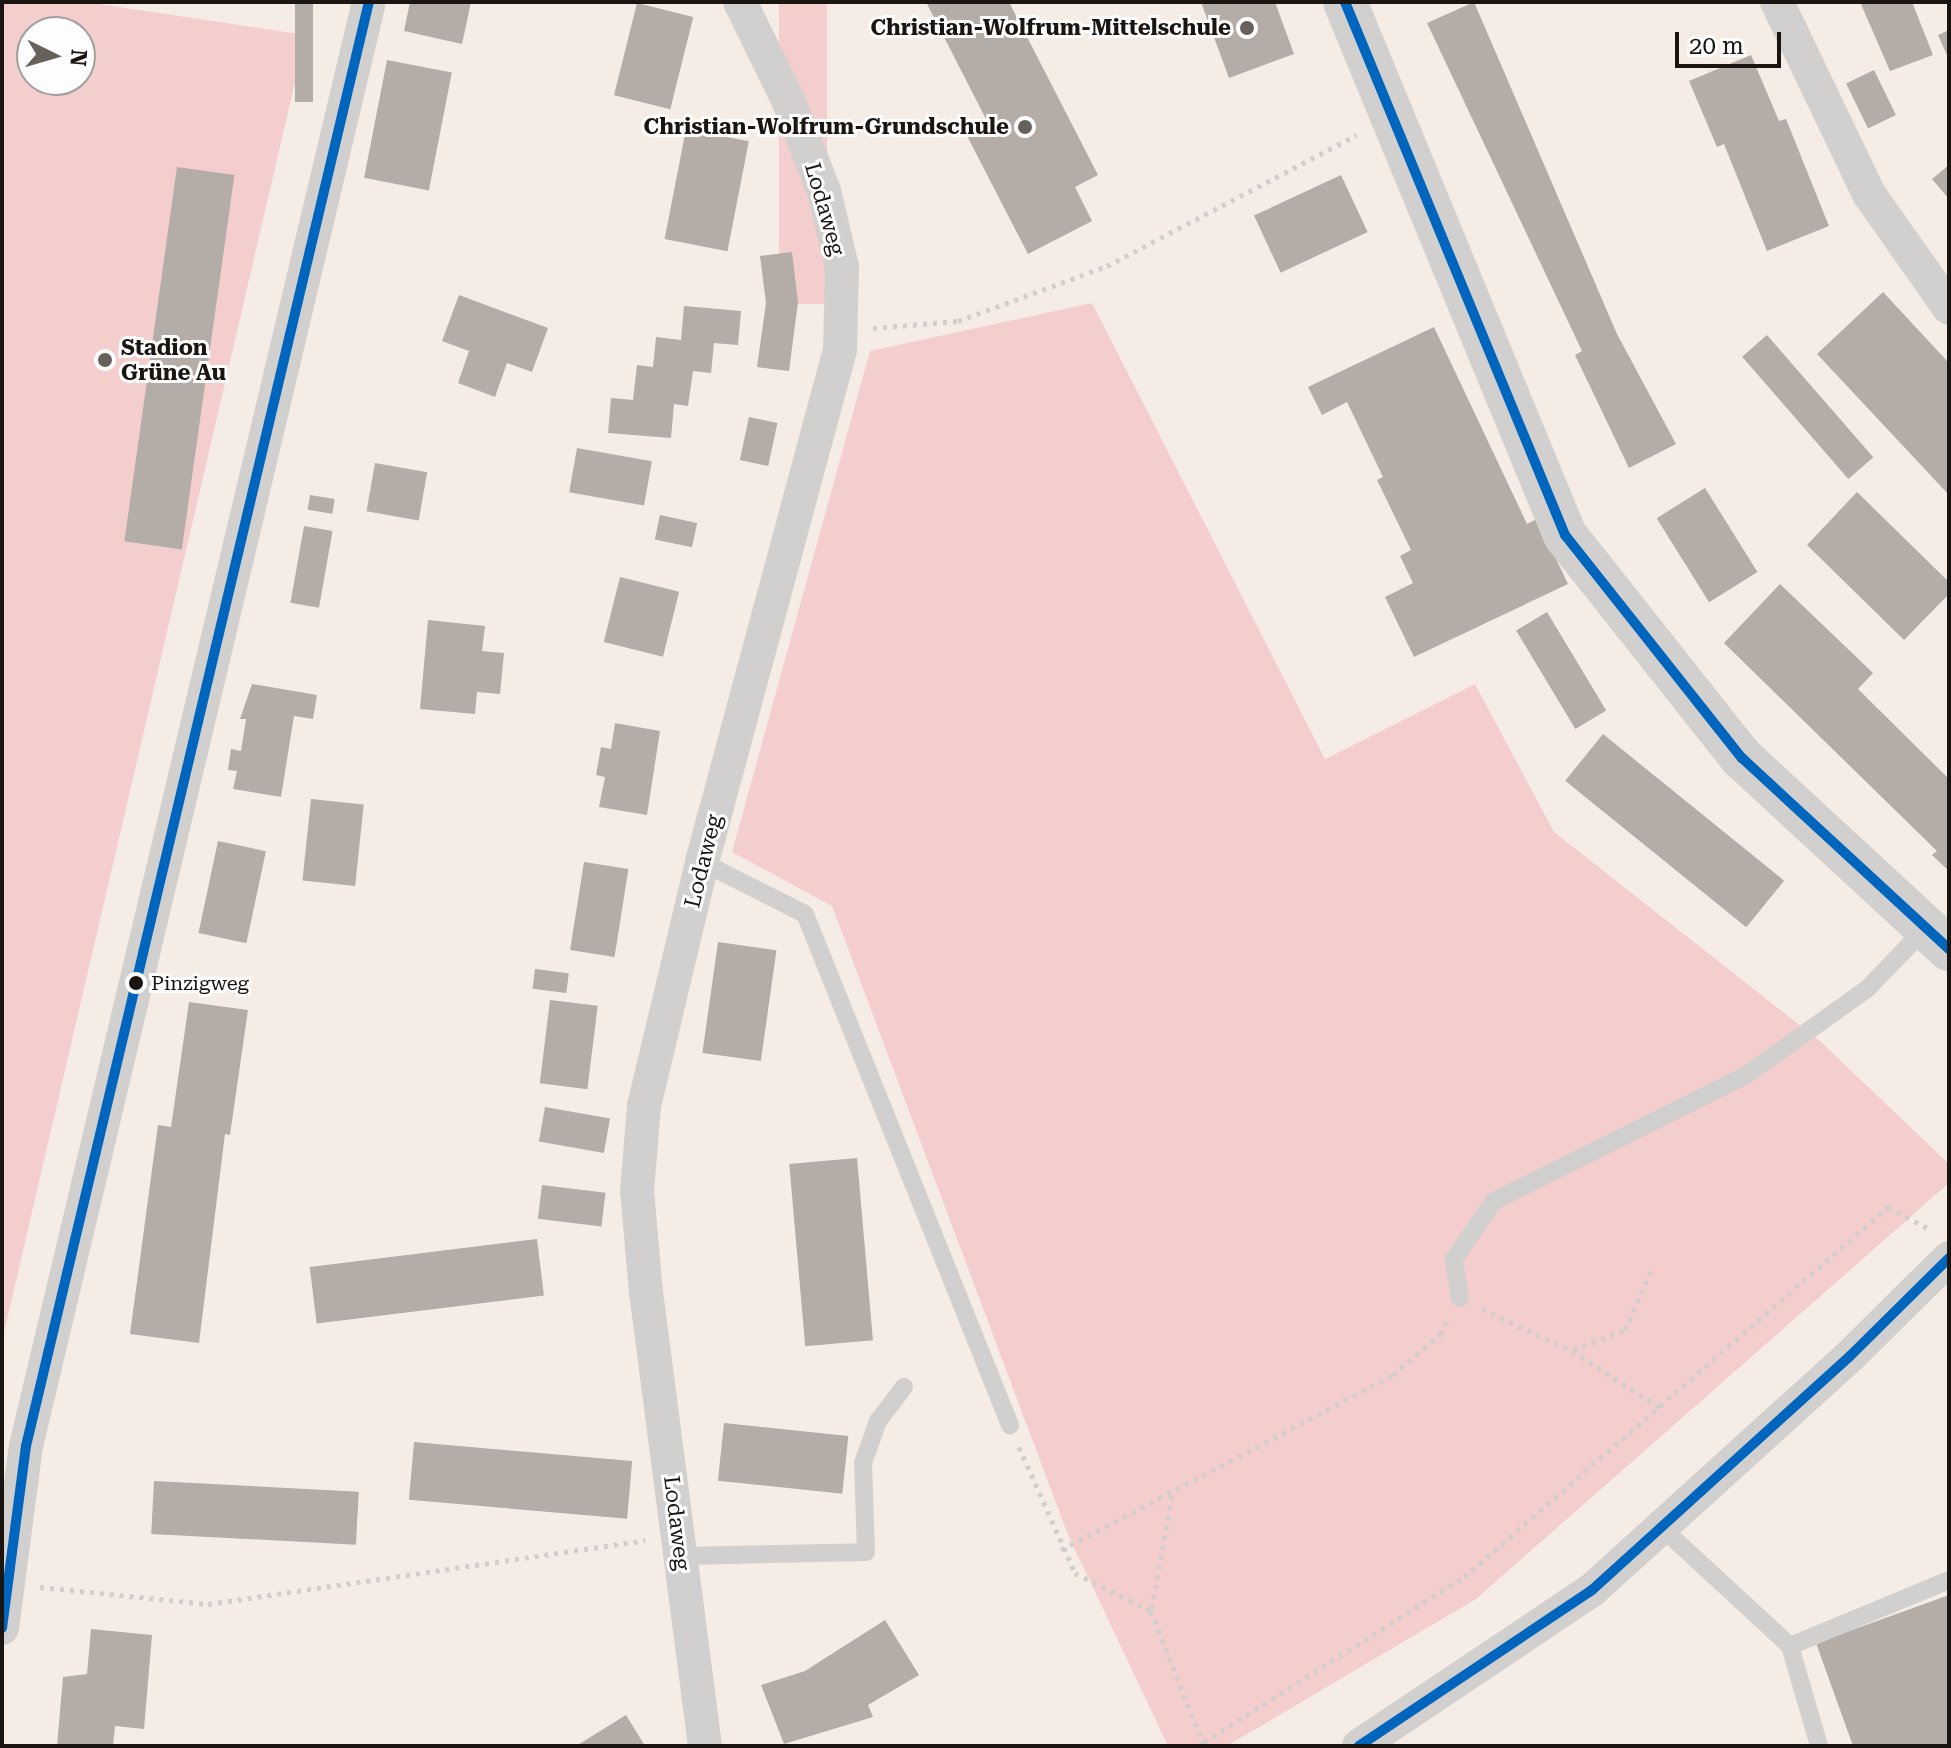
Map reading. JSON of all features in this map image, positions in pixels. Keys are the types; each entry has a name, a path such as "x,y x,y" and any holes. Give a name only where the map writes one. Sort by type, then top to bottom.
{"street":[{"path":"2,1628 26,1446 369,2"},
{"name":"Lodaweg","path":"705,1746 637,1191 644,1106 702,862 840,350 842,267 824,191 789,102 740,2"},
{"path":"1345,2 1565,535 1742,758 1937,939"},
{"path":"1777,2 1869,194 1949,308"},
{"path":"1359,1746 1592,1590 1850,1356 1943,1245"}],"lane":[{"path":"702,862 805,914 1010,1425"},
{"path":"1460,1298 1454,1259 1494,1201 1745,1076 1937,939"},
{"path":"680,1546 866,1552 863,1463 878,1421 904,1387"},
{"path":"1661,1527 1790,1646 1819,1746"},
{"path":"1790,1646 1949,1580"}],"path":[{"path":"840,330 958,321 1107,266 1392,117"},
{"path":"1173,1495 1151,1611 1204,1744 1464,1577 1662,1409 1888,1207 1943,1245"},
{"path":"1572,1351 1625,1330 1651,1270"},
{"path":"1061,1550 1173,1495 1393,1375 1440,1334 1460,1298 1572,1351 1662,1409"},
{"path":"1010,1425 1061,1550 1075,1573 1151,1611"},
{"path":"8,1583 208,1604 680,1546"}],"shaded area":[{"name":"Stadion Grüne Au","path":"2,2 86,2 306,35 2,1341"},
{"path":"779,2 827,2 827,304 779,304"},
{"path":"1092,303 1325,759 1475,684 1554,832 1821,1042 1949,1164 1949,1183 1476,1599 1227,1746 1168,1746 1068,1535 832,906 732,852 870,351"}],"building":[{"path":"295,2 313,2 313,102 295,102"},
{"path":"410,2 471,2 462,44 404,31"},
{"name":"Christian-Wolfrum-Grundschule","path":"926,2 1009,2 1098,175 1075,187 1092,221 1028,254 965,132 987,121"},
{"name":"Christian-Wolfrum-Mittelschule","path":"1201,2 1275,2 1294,54 1229,78"},
{"path":"1474,2 1617,334 1676,444 1629,468 1575,355 1582,351 1427,23"},
{"path":"1860,2 1912,2 1933,55 1890,71"},
{"path":"637,3 693,17 670,109 614,95"},
{"path":"1949,30 1949,60 1938,35"},
{"path":"1751,55 1779,121 1786,119 1829,226 1767,251 1724,144 1717,147 1689,81"},
{"path":"387,60 452,73 429,190 364,178"},
{"path":"1874,70 1896,115 1868,129 1846,84"},
{"path":"686,129 749,141 727,251 665,239"},
{"path":"1949,165 1949,199 1932,179"},
{"path":"177,167 234,175 182,549 124,541"},
{"path":"1341,175 1368,232 1281,273 1254,216"},
{"path":"792,252 798,302 789,371 757,367 766,303 760,256"},
{"path":"1883,292 1949,363 1949,495 1817,354"},
{"path":"459,295 548,328 532,372 507,363 495,397 458,383 469,351 442,341"},
{"path":"684,306 741,311 738,345 714,343 711,373 693,371 688,406 674,404 671,438 608,433 611,398 633,400 637,365 653,367 656,337 681,340"},
{"path":"1434,327 1527,524 1537,519 1568,584 1414,657 1385,597 1413,583 1400,556 1411,550 1377,480 1383,477 1347,402 1322,415 1308,387"},
{"path":"1767,335 1873,457 1848,479 1742,357"},
{"path":"749,417 777,423 768,466 740,460"},
{"path":"577,448 652,461 644,506 569,492"},
{"path":"375,463 427,472 419,520 366,511"},
{"path":"1705,488 1757,572 1709,602 1657,518"},
{"path":"1857,492 1949,582 1949,594 1904,640 1807,545"},
{"path":"310,495 335,499 332,514 308,510"},
{"path":"660,515 697,523 692,547 655,539"},
{"path":"304,526 333,531 319,608 290,603"},
{"path":"620,577 679,592 663,657 604,642"},
{"path":"1780,584 1873,673 1858,689 1949,779 1949,871 1932,855 1937,851 1724,643"},
{"path":"1547,612 1606,711 1575,729 1516,631"},
{"path":"428,620 485,626 482,651 504,653 500,694 477,692 475,714 420,709"},
{"path":"252,684 317,695 313,719 294,716 281,797 233,789 237,771 228,770 231,749 241,751 246,719 240,719"},
{"path":"615,723 660,731 647,815 599,807 605,777 596,775 601,747 611,749"},
{"path":"1603,734 1784,881 1746,927 1565,781"},
{"path":"311,799 364,805 355,886 302,881"},
{"path":"218,841 266,851 246,943 198,933"},
{"path":"584,862 628,869 615,957 570,950"},
{"path":"718,942 776,950 761,1061 702,1053"},
{"path":"535,969 569,973 566,993 533,989"},
{"path":"550,1000 598,1006 587,1089 540,1083"},
{"path":"189,1002 248,1010 230,1135 225,1134 199,1343 130,1334 158,1125 171,1127"},
{"path":"545,1107 610,1118 604,1153 539,1141"},
{"path":"857,1158 873,1340 805,1346 789,1164"},
{"path":"542,1185 606,1193 601,1227 538,1219"},
{"path":"537,1239 544,1296 317,1323 310,1267"},
{"path":"724,1423 848,1436 842,1494 718,1481"},
{"path":"414,1442 632,1461 627,1519 409,1500"},
{"path":"154,1481 359,1492 356,1545 151,1534"},
{"path":"1949,1595 1949,1746 1853,1746 1816,1643"},
{"path":"885,1620 919,1675 868,1705 873,1717 784,1744 761,1685 805,1671"},
{"path":"91,1629 152,1635 144,1729 115,1726 113,1746 57,1746 63,1677 87,1674"},
{"path":"626,1715 645,1746 576,1746"}],"transit line":[{"path":"2,1628 26,1446 369,2"},
{"path":"1345,2 1565,535 1742,758 1949,949"},
{"path":"1359,1746 1592,1590 1850,1356 1949,1258"}],"place":[{"name":"Christian-Wolfrum-Mittelschule","path":"1247,28"},
{"name":"Christian-Wolfrum-Grundschule","path":"1025,127"},
{"name":"Stadion Grüne Au","path":"105,360"},
{"name":"Pinzigweg","path":"136,983"}]}
